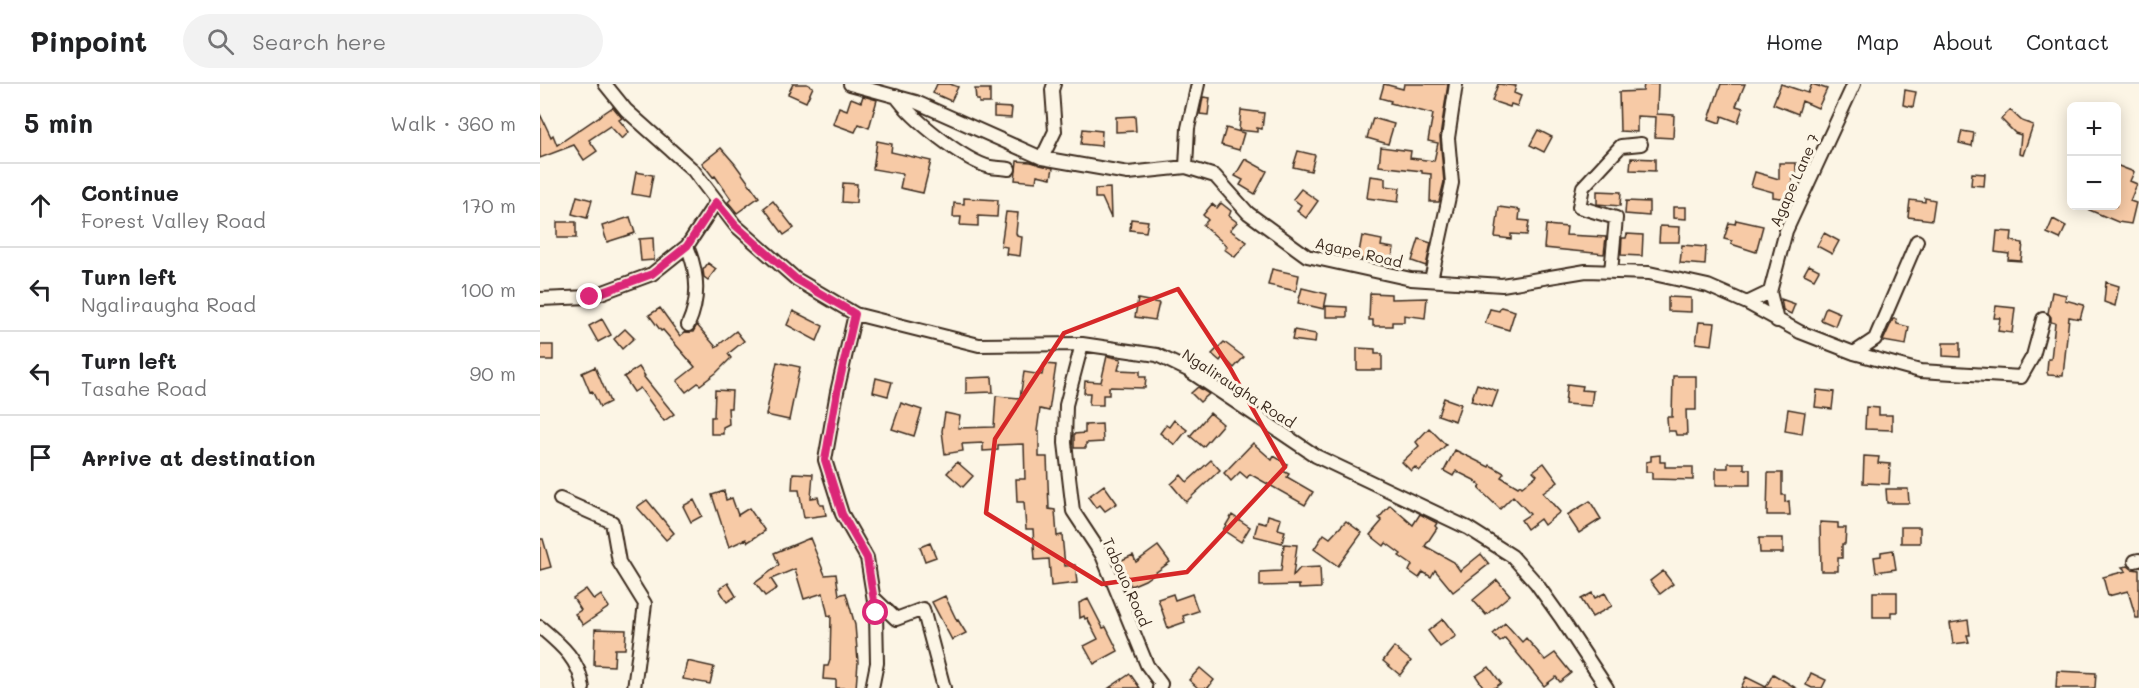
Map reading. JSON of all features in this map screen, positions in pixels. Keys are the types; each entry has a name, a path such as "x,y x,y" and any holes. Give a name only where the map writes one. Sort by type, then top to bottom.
{"street":[{"name":"Ngaliraugha Road","path":"605,84 626,110 693,170 735,225 796,279 855,314 979,345 1082,344 1157,355 1188,370 1316,456 1468,528 1512,556 1536,583 1607,688"},
{"name":"Agape Road","path":"850,84 916,102 1042,158 1128,173 1186,167 1215,176 1248,213 1307,256 1411,279 1502,285 1586,271 1649,273 1708,286 1800,332 1854,353 1920,371 2021,377 2033,356 2043,319"},
{"path":"1042,158 1055,131 1052,90 1054,84"},
{"path":"1186,167 1188,128 1198,84"},
{"path":"1431,280 1452,183 1448,138 1456,84"},
{"name":"Agape Lane 7","path":"1777,321 1770,292 1786,231 1854,84"},
{"path":"896,96 905,109 954,148 989,166 1009,169"},
{"path":"1611,272 1616,218 1579,207 1583,187 1621,146 1641,144"},
{"path":"540,298 590,297 652,274 687,246 716,202"},
{"path":"1854,353 1875,339 1917,241"},
{"path":"687,246 695,263 697,288 696,305 688,325"},
{"path":"1746,303 1770,292"},
{"path":"855,314 837,392 825,460 842,514 867,558 874,598 877,663 872,688"},
{"name":"Tabouo Road","path":"1082,344 1066,405 1065,443 1073,511 1102,555 1148,666 1161,687"},
{"path":"561,499 612,522 619,561 645,604 634,688"},
{"path":"874,598 896,619 923,609 944,688"},
{"path":"540,627 570,656 582,678 583,688"}],"highlighted area":[{"path":"1178,289 1230,368 1285,467 1187,572 1102,584 986,513 995,439 1064,333"}],"building":[{"path":"793,84 807,84 813,87 806,102 788,94"},
{"path":"937,84 950,84 958,87 951,101 933,93"},
{"path":"1384,84 1403,89 1404,84 1448,84 1440,137 1444,182 1439,202 1430,202 1431,174 1379,166 1381,147 1411,151 1410,158 1434,161 1438,143 1428,141 1433,114 1390,103 1391,101 1380,98"},
{"path":"1498,84 1516,86 1514,93 1521,96 1517,106 1511,104 1510,107 1492,101"},
{"path":"1644,84 1658,84 1657,114 1674,115 1673,138 1655,137 1656,117 1637,116 1637,132 1620,131 1619,92 1643,91"},
{"path":"1721,84 1745,84 1736,106 1743,108 1738,122 1722,116 1720,123 1709,119"},
{"path":"1781,84 1808,93 1812,84 1827,89 1818,108 1802,101 1798,114 1773,104"},
{"path":"975,89 990,89 990,103 979,103 979,100 976,100"},
{"path":"1905,90 1916,92 1913,107 1903,105"},
{"path":"863,96 877,100 869,128 859,124 855,132 833,124 839,107 847,110 851,98 861,102"},
{"path":"1203,97 1210,98 1208,115 1200,114"},
{"path":"613,107 622,118 619,120 629,132 622,139 610,126 589,140 597,151 584,160 574,145 540,158 540,114 557,145"},
{"path":"994,107 1012,108 1011,118 994,117"},
{"path":"1241,110 1264,113 1262,129 1257,128 1257,132 1239,130"},
{"path":"2010,110 2022,121 2033,125 2023,155 2019,154 2021,135 2015,133 2001,119"},
{"path":"1135,116 1136,131 1116,132 1116,117"},
{"path":"1373,118 1394,124 1388,144 1367,138"},
{"path":"1226,128 1244,133 1239,150 1221,145"},
{"path":"1083,129 1102,131 1101,146 1081,144"},
{"path":"1538,130 1552,137 1544,152 1530,145"},
{"path":"1962,131 1974,133 1972,146 1959,143"},
{"path":"877,141 892,144 891,152 931,161 923,193 900,188 903,174 873,169"},
{"path":"721,148 759,197 737,213 728,202 731,199 715,176 713,177 702,163"},
{"path":"1298,151 1315,155 1311,171 1293,167"},
{"path":"1631,158 1655,159 1655,171 1630,170"},
{"path":"1245,159 1267,171 1255,194 1240,185 1243,180 1235,176"},
{"path":"1017,161 1053,168 1051,178 1037,175 1036,182 1015,180"},
{"path":"1779,163 1796,163 1796,178 1792,178 1790,199 1773,197 1773,192 1751,186 1755,172 1779,179"},
{"path":"2121,167 2134,172 2130,181 2137,184 2130,201 2136,203 2131,224 2118,222 2090,210 2121,210"},
{"path":"636,172 653,175 649,197 632,194"},
{"path":"1972,173 1985,174 1984,186 1971,185"},
{"path":"1370,176 1385,178 1385,186 1400,188 1398,202 1367,198"},
{"path":"843,183 857,184 856,203 842,202"},
{"path":"1110,188 1111,218 1102,198 1095,198 1095,189"},
{"path":"1301,189 1318,201 1306,218 1297,211 1301,205 1293,199"},
{"path":"1597,191 1621,192 1620,206 1597,204"},
{"path":"577,196 592,200 587,218 572,214"},
{"path":"964,198 998,200 997,217 978,216 978,226 960,225 961,217 953,217 954,203 964,204"},
{"path":"1925,198 1935,200 1932,220 1908,217 1910,200 1925,202"},
{"path":"773,201 794,228 784,235 764,208"},
{"path":"1626,201 1649,202 1649,216 1625,214"},
{"path":"1221,203 1231,211 1229,216 1237,222 1230,230 1247,242 1235,257 1224,249 1227,246 1203,225 1208,220 1203,215 1212,204 1217,208"},
{"path":"1499,207 1520,210 1519,220 1529,221 1527,235 1511,234 1511,239 1495,237"},
{"path":"1673,207 1686,207 1686,219 1673,218"},
{"path":"1006,212 1018,213 1016,233 1017,236 1022,237 1020,256 1006,254 1007,247 1001,246"},
{"path":"630,217 635,233 607,242 602,226"},
{"path":"1131,219 1148,221 1146,232 1130,230"},
{"path":"2053,219 2066,226 2060,239 2047,233"},
{"path":"1736,220 1763,226 1756,252 1731,244 1732,241 1724,239 1729,223 1735,224"},
{"path":"557,222 576,222 576,238 557,238"},
{"path":"1546,225 1567,227 1566,235 1606,237 1604,254 1544,248"},
{"path":"1660,226 1680,227 1679,242 1659,242"},
{"path":"1997,231 2012,232 2011,241 2023,243 2021,261 2008,260 2009,254 1995,252"},
{"path":"1824,233 1839,241 1832,254 1817,246"},
{"path":"1627,234 1643,235 1642,256 1621,255 1622,238 1626,238"},
{"path":"1362,236 1382,240 1381,246 1394,248 1390,266 1358,258"},
{"path":"653,238 654,260 641,261 639,239"},
{"path":"1419,239 1431,243 1426,266 1412,261"},
{"path":"1682,245 1706,247 1705,265 1680,263"},
{"path":"708,263 716,269 708,280 704,277 703,270"},
{"path":"1809,265 1819,270 1814,279 1804,274"},
{"path":"1272,269 1299,275 1296,291 1268,285"},
{"path":"2106,282 2119,286 2115,306 2104,302"},
{"path":"1302,288 1327,294 1324,309 1298,303"},
{"path":"2052,292 2066,295 2065,300 2084,305 2080,319 2069,317 2063,376 2048,375 2047,372 2048,359 2051,359 2055,323 2051,322 2048,313"},
{"path":"1370,293 1391,294 1391,299 1427,298 1425,318 1404,315 1404,322 1392,322 1392,326 1373,326 1373,320 1369,320"},
{"path":"1668,297 1691,298 1691,312 1668,311"},
{"path":"1138,299 1159,303 1155,320 1135,317"},
{"path":"1781,299 1795,304 1791,314 1783,310"},
{"path":"1326,306 1347,307 1347,317 1326,317"},
{"path":"1996,306 2015,308 2012,333 1998,331 2000,318 1994,318"},
{"path":"1501,307 1515,311 1509,330 1485,323 1490,309 1499,311"},
{"path":"1826,307 1840,313 1835,326 1821,320"},
{"path":"660,308 680,336 685,332 693,332 697,325 716,347 736,331 744,341 728,354 731,358 716,373 686,392 677,381 695,367 649,315"},
{"path":"793,311 823,326 817,341 787,325"},
{"path":"602,319 611,335 598,342 589,326"},
{"path":"1893,319 1896,319 1897,324 1909,327 1906,345 1883,341"},
{"path":"1699,322 1715,323 1712,345 1696,343"},
{"path":"625,329 634,338 622,349 614,339"},
{"path":"1294,330 1316,334 1315,343 1292,340"},
{"path":"1224,342 1244,357 1234,368 1223,357 1220,361 1212,354"},
{"path":"1943,343 1960,343 1960,357 1943,356"},
{"path":"540,345 553,345 553,360 540,360"},
{"path":"1357,348 1375,349 1375,354 1382,354 1382,370 1357,370"},
{"path":"1107,356 1121,359 1118,370 1140,371 1140,377 1146,377 1145,388 1109,387 1109,395 1103,395 1103,405 1089,405 1090,393 1084,393 1085,381 1101,382"},
{"path":"777,362 800,367 789,420 766,415"},
{"path":"1044,364 1056,365 1049,411 1040,409 1037,431 1039,431 1039,457 1047,457 1049,509 1055,510 1057,536 1062,535 1065,566 1075,565 1077,583 1051,586 1049,559 1035,560 1033,529 1026,529 1024,502 1017,502 1016,479 1025,479 1024,444 998,445 998,450 983,451 983,443 962,444 963,451 945,454 942,431 945,413 960,416 958,428 994,427 996,396 1020,398 1024,372 1042,375"},
{"path":"595,367 610,402 600,407 592,391 590,392 582,373"},
{"path":"639,367 644,377 674,414 664,421 640,388 634,392 624,377"},
{"path":"1673,376 1696,376 1696,410 1686,410 1687,435 1676,435 1675,431 1668,431 1667,417 1672,417"},
{"path":"992,377 993,392 966,393 966,378"},
{"path":"876,378 892,382 888,396 873,392"},
{"path":"1477,384 1498,391 1492,407 1471,401"},
{"path":"1567,384 1583,386 1582,390 1593,391 1591,406 1565,404"},
{"path":"1198,387 1209,394 1200,402 1191,393"},
{"path":"715,390 732,391 731,408 728,408 729,424 723,427 723,434 711,434"},
{"path":"1817,390 1834,392 1832,409 1815,407"},
{"path":"1444,398 1461,404 1455,421 1438,415"},
{"path":"901,403 922,410 914,436 892,429"},
{"path":"1866,407 1879,408 1879,415 1892,415 1892,430 1865,429"},
{"path":"1788,409 1805,412 1802,434 1785,431"},
{"path":"1210,413 1223,424 1203,447 1190,436"},
{"path":"1174,420 1187,430 1175,445 1160,433"},
{"path":"1102,424 1103,442 1086,443 1086,448 1074,448 1074,434 1085,433 1085,425"},
{"path":"1429,428 1446,445 1419,471 1415,467 1411,471 1402,462 1419,446 1416,442"},
{"path":"1253,443 1272,460 1274,456 1287,464 1283,471 1289,474 1287,477 1313,492 1305,505 1250,474 1247,478 1240,472 1231,481 1224,473"},
{"path":"1455,450 1504,473 1501,477 1518,487 1520,485 1522,487 1537,475 1533,471 1544,463 1558,482 1543,493 1560,512 1544,525 1540,519 1527,529 1521,520 1530,514 1513,496 1500,509 1479,489 1481,486 1474,480 1456,471 1453,476 1444,471"},
{"path":"1660,455 1660,462 1665,462 1665,467 1693,467 1693,480 1652,479 1652,472 1646,472 1646,462 1651,461 1651,456"},
{"path":"1864,456 1879,457 1878,463 1890,464 1889,484 1863,483"},
{"path":"1211,460 1220,470 1186,502 1171,484 1181,475 1187,482"},
{"path":"957,462 973,476 963,487 947,473"},
{"path":"1728,463 1744,463 1744,469 1750,469 1750,485 1716,485 1716,468 1728,468"},
{"path":"793,473 813,474 811,498 818,497 820,505 824,505 826,515 804,518 799,490 792,490"},
{"path":"1768,473 1782,473 1782,495 1785,495 1785,502 1789,501 1790,515 1767,515"},
{"path":"1104,485 1117,503 1105,511 1100,505 1096,508 1088,497"},
{"path":"1886,489 1908,489 1909,503 1887,503"},
{"path":"724,491 726,500 732,498 738,515 749,508 765,531 748,542 746,539 729,547 712,495"},
{"path":"647,500 674,533 666,540 637,507"},
{"path":"694,500 702,516 691,522 683,506"},
{"path":"1590,501 1601,519 1579,533 1567,515"},
{"path":"1390,505 1413,525 1420,514 1437,523 1435,526 1437,528 1425,546 1454,562 1460,571 1481,554 1489,564 1453,592 1435,570 1431,577 1423,572 1419,578 1409,571 1412,565 1399,556 1401,554 1386,543 1384,546 1370,535 1382,521 1379,518"},
{"path":"1232,515 1250,527 1241,542 1223,530"},
{"path":"1268,515 1281,519 1278,529 1285,531 1282,543 1254,536 1258,522 1266,524"},
{"path":"1346,521 1362,533 1338,566 1314,549 1324,534 1330,538"},
{"path":"1820,522 1838,523 1838,528 1846,528 1845,544 1842,544 1842,558 1838,558 1838,571 1821,571"},
{"path":"1901,527 1920,527 1920,543 1901,543"},
{"path":"810,538 825,575 836,574 839,595 846,593 855,625 858,662 856,688 836,688 836,680 823,679 824,666 828,666 830,660 831,615 828,616 823,593 804,599 795,569 771,579 777,588 765,596 755,583 779,565 774,553"},
{"path":"1759,538 1783,538 1783,553 1760,553"},
{"path":"540,539 543,539 551,567 540,570"},
{"path":"930,543 936,557 925,561 920,547"},
{"path":"1284,544 1297,545 1293,576 1300,568 1320,567 1321,588 1299,589 1299,585 1260,586 1260,572 1281,571"},
{"path":"1158,546 1170,562 1145,580 1131,586 1125,572 1120,574 1115,563 1133,555 1136,562"},
{"path":"1893,550 1896,569 1876,572 1874,557 1881,556 1881,552"},
{"path":"2128,566 2139,570 2139,618 2136,618 2128,591 2108,596 2103,577 2126,571 2122,567"},
{"path":"1663,571 1673,584 1660,594 1650,581"},
{"path":"1497,580 1510,595 1486,615 1473,600"},
{"path":"728,583 736,596 727,602 719,589"},
{"path":"586,589 594,600 601,595 609,607 583,625 575,614 581,610 573,598"},
{"path":"1873,592 1897,592 1897,612 1891,612 1891,617 1873,617"},
{"path":"1592,593 1595,598 1605,593 1612,606 1592,617 1581,599"},
{"path":"1173,594 1175,600 1192,594 1198,611 1183,616 1185,622 1168,628 1158,599"},
{"path":"945,596 957,621 966,633 952,640 932,602"},
{"path":"1088,599 1118,651 1094,664 1084,646 1098,639 1087,618 1085,619 1084,616 1080,618 1079,603"},
{"path":"1443,619 1456,636 1440,647 1428,631"},
{"path":"1968,620 1969,642 1953,644 1950,623"},
{"path":"1505,623 1522,642 1526,638 1545,660 1555,653 1571,673 1560,682 1556,677 1544,686 1505,638 1500,642 1493,634"},
{"path":"595,629 626,630 625,649 615,649 614,666 594,665"},
{"path":"1394,647 1411,661 1400,675 1383,661"},
{"path":"687,661 714,667 710,684 683,679"},
{"path":"1489,667 1501,683 1494,688 1484,688 1476,676"},
{"path":"1200,668 1214,680 1208,688 1198,688 1189,680"},
{"path":"2057,671 2096,673 2095,688 2056,688"},
{"path":"1811,673 1826,680 1822,688 1812,688 1806,685"},
{"path":"1130,674 1140,688 1109,688"},
{"path":"1773,674 1796,688 1741,688 1746,677 1766,687"}],"route":[{"path":"590,297 652,274 687,246 716,202 735,225 796,279 855,314 837,392 825,460 842,514 867,558 876,613"}]}
